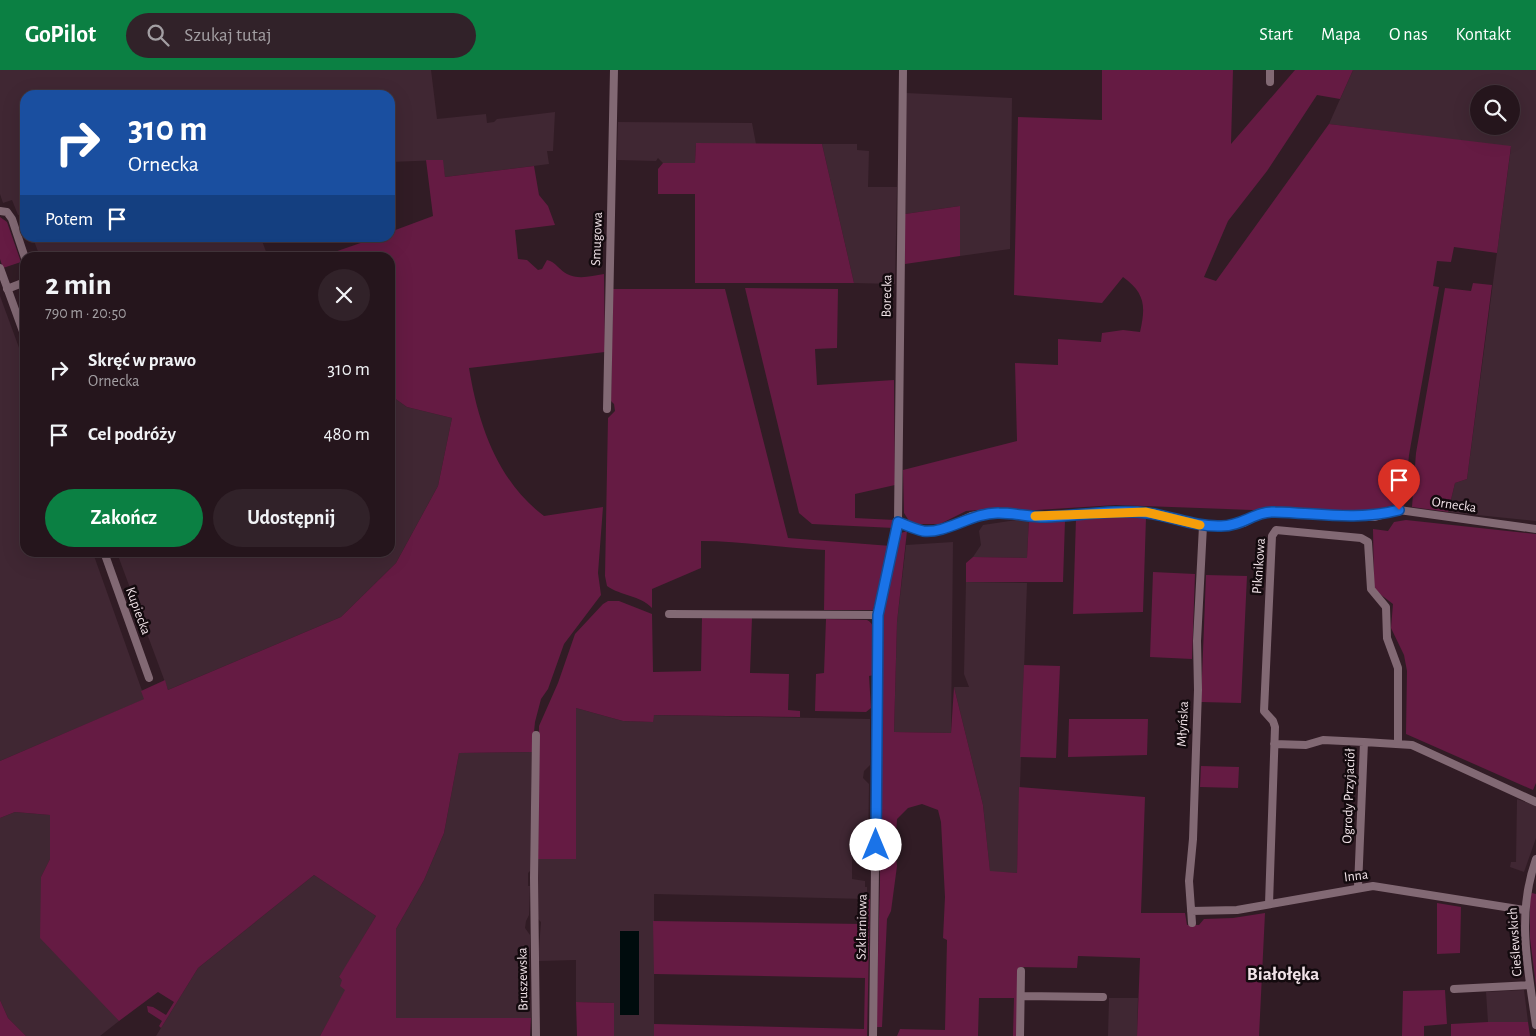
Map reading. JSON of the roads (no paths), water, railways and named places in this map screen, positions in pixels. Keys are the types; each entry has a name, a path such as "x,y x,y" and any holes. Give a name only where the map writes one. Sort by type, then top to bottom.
{"street":[{"name":"Smugowa","path":"607,409 614,70"},
{"name":"Borecka","path":"898,522 903,70"},
{"path":"1270,70 1270,82"},
{"path":"0,211 7,212 20,242"},
{"path":"0,268 20,324"},
{"path":"7,289 20,284"},
{"name":"Ornecka","path":"898,522 913,528 929,531 952,525 971,516 990,513 1044,517 1135,512 1153,514 1204,526 1234,525 1265,512 1375,517 1399,510 1536,529"},
{"name":"Szklarniowa","path":"873,1036 878,615 898,522"},
{"name":"Młyńska","path":"1192,923 1189,881 1193,838 1193,772 1198,690 1197,641 1204,526"},
{"name":"Piknikowa","path":"1269,904 1274,725 1264,711 1272,536 1274,531 1279,529 1361,538 1368,542 1371,589 1386,607 1387,638 1398,668 1398,743"},
{"name":"Kupiecka","path":"106,557 149,678"},
{"path":"669,614 878,615"},
{"name":"Bruszewska","path":"536,735 534,921 536,1036"},
{"path":"1274,744 1306,745 1323,740 1364,742"},
{"name":"Ogrody Przyjaciół","path":"1358,888 1364,742 1412,745 1536,802"},
{"name":"Cieślewskich","path":"1536,859 1528,884 1524,910 1530,986 1536,1025"},
{"name":"Inna","path":"1191,911 1237,910 1358,888 1381,887 1524,910"},
{"path":"1020,1036 1022,971"},
{"path":"1454,989 1530,986"},
{"path":"1021,996 1103,997"}],"district":[{"name":"Białołęka","path":"1283,974"}]}
